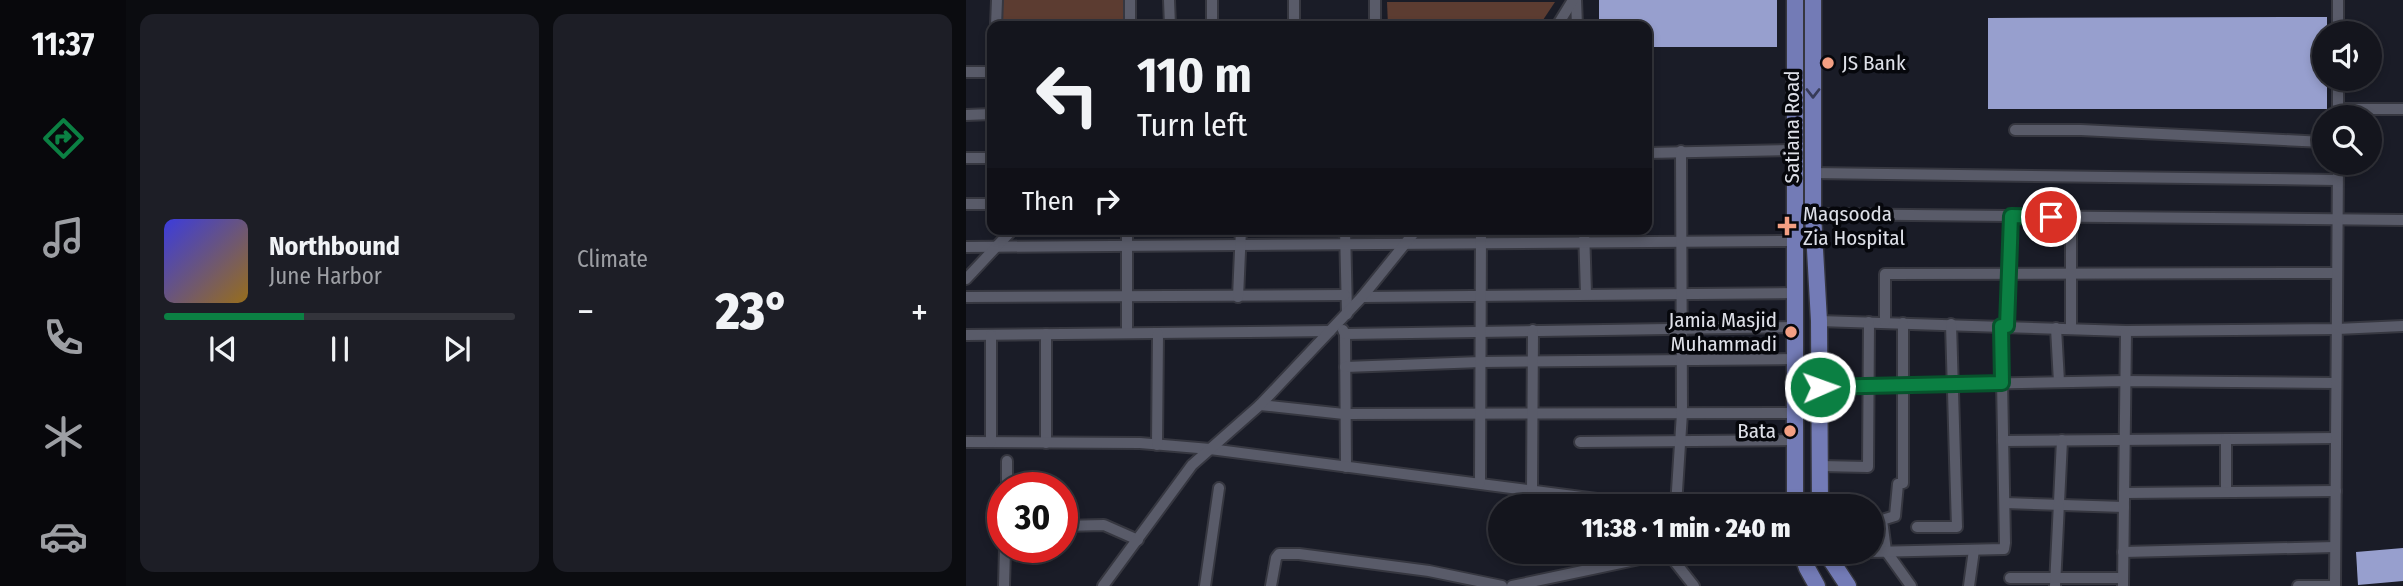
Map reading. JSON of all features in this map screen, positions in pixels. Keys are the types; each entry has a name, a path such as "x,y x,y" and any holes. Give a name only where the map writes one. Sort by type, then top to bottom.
{"main road":[{"name":"Satiana Road","path":"1795,0 1795,494"},
{"name":"Satiana Road","path":"1813,0 1813,214 1819,321 1820,494"},
{"path":"1806,564 1817,586"},
{"path":"1833,564 1848,586"}],"street":[{"path":"996,21 997,0"},
{"path":"1130,0 1130,21"},
{"path":"1169,0 1170,21"},
{"path":"1212,0 1212,21"},
{"path":"1294,0 1294,21"},
{"path":"1375,0 1375,21"},
{"path":"1560,21 1575,0"},
{"path":"1575,0 1577,21"},
{"path":"2338,0 2338,21"},
{"path":"966,72 987,72"},
{"path":"2382,110 2403,109"},
{"path":"966,115 987,114"},
{"path":"2015,130 2081,130 2312,141"},
{"path":"1652,153 1795,150"},
{"path":"1677,494 1682,413 1681,151"},
{"path":"966,158 987,158"},
{"path":"1813,173 2337,180"},
{"path":"2298,586 2333,586 2337,175"},
{"path":"966,204 987,204"},
{"path":"1813,214 2403,220"},
{"path":"1886,551 2004,549 2002,383 2011,216"},
{"path":"2071,217 2071,329"},
{"path":"966,279 1008,235"},
{"path":"1127,235 1127,334"},
{"path":"1238,297 1241,235"},
{"path":"1345,235 1347,314"},
{"path":"1102,586 1192,465 1260,405 1347,314 1412,235"},
{"path":"1479,483 1481,235"},
{"path":"1584,235 1586,294"},
{"path":"966,247 1795,241"},
{"path":"1885,322 1885,274 2337,274"},
{"path":"1362,297 1795,293"},
{"path":"966,297 1345,295"},
{"path":"1819,321 2126,331 2403,326"},
{"path":"1819,466 1868,467 1870,322"},
{"path":"1903,323 1903,484 1898,484 1895,516 1882,520 1886,551 1911,586"},
{"path":"1917,527 1957,527 1951,324"},
{"path":"966,335 1158,334 1333,328 1345,334 1795,327"},
{"path":"2056,328 2059,382"},
{"path":"1532,490 1533,330"},
{"path":"2010,578 2055,582 2123,582 2126,331"},
{"path":"1046,334 1046,443"},
{"path":"1157,445 1158,334"},
{"path":"1345,334 1346,467"},
{"path":"991,335 991,442"},
{"path":"1345,367 1480,362 1795,359"},
{"path":"1820,387 2125,381 2336,383"},
{"path":"1260,405 1344,414 1795,413"},
{"path":"2003,441 2336,438"},
{"path":"2226,439 2226,492"},
{"path":"1580,442 1795,440"},
{"path":"2055,582 2062,440"},
{"path":"966,442 1157,445 1210,449 1562,494"},
{"path":"1007,461 1007,472"},
{"path":"1205,586 1219,488"},
{"path":"2124,493 2336,491"},
{"path":"2005,503 2124,507"},
{"path":"1078,526 1104,525 1138,540"},
{"path":"2123,552 2335,547"},
{"path":"1969,586 1974,550"},
{"path":"1271,586 1279,554 1299,554 1429,571 1502,586"},
{"path":"1004,586 1005,563"},
{"path":"1512,586 1613,564"},
{"path":"1677,564 1693,586"}],"shaded area":[{"path":"1000,0 1126,0 1126,21 1000,21"},
{"path":"1387,2 1555,2 1542,21 1388,21"}],"building":[{"path":"1599,0 1777,0 1777,47 1652,47 1652,21 1599,21"},
{"path":"2327,17 2327,21 2312,21 2312,91 2327,91 2327,105 2312,105 2312,109 1988,109 1988,18"},
{"path":"2403,548 2403,581 2358,585 2356,552"}],"place":[{"name":"JS Bank","path":"1828,63"},
{"name":"Maqsooda Zia Hospital","path":"1787,226"},
{"name":"Jamia Masjid Muhammadi","path":"1791,332"},
{"name":"Bata","path":"1790,431"}],"route":[{"path":"1820,387 2002,383 2001,326 2007,326 2011,216 2051,217"}]}
